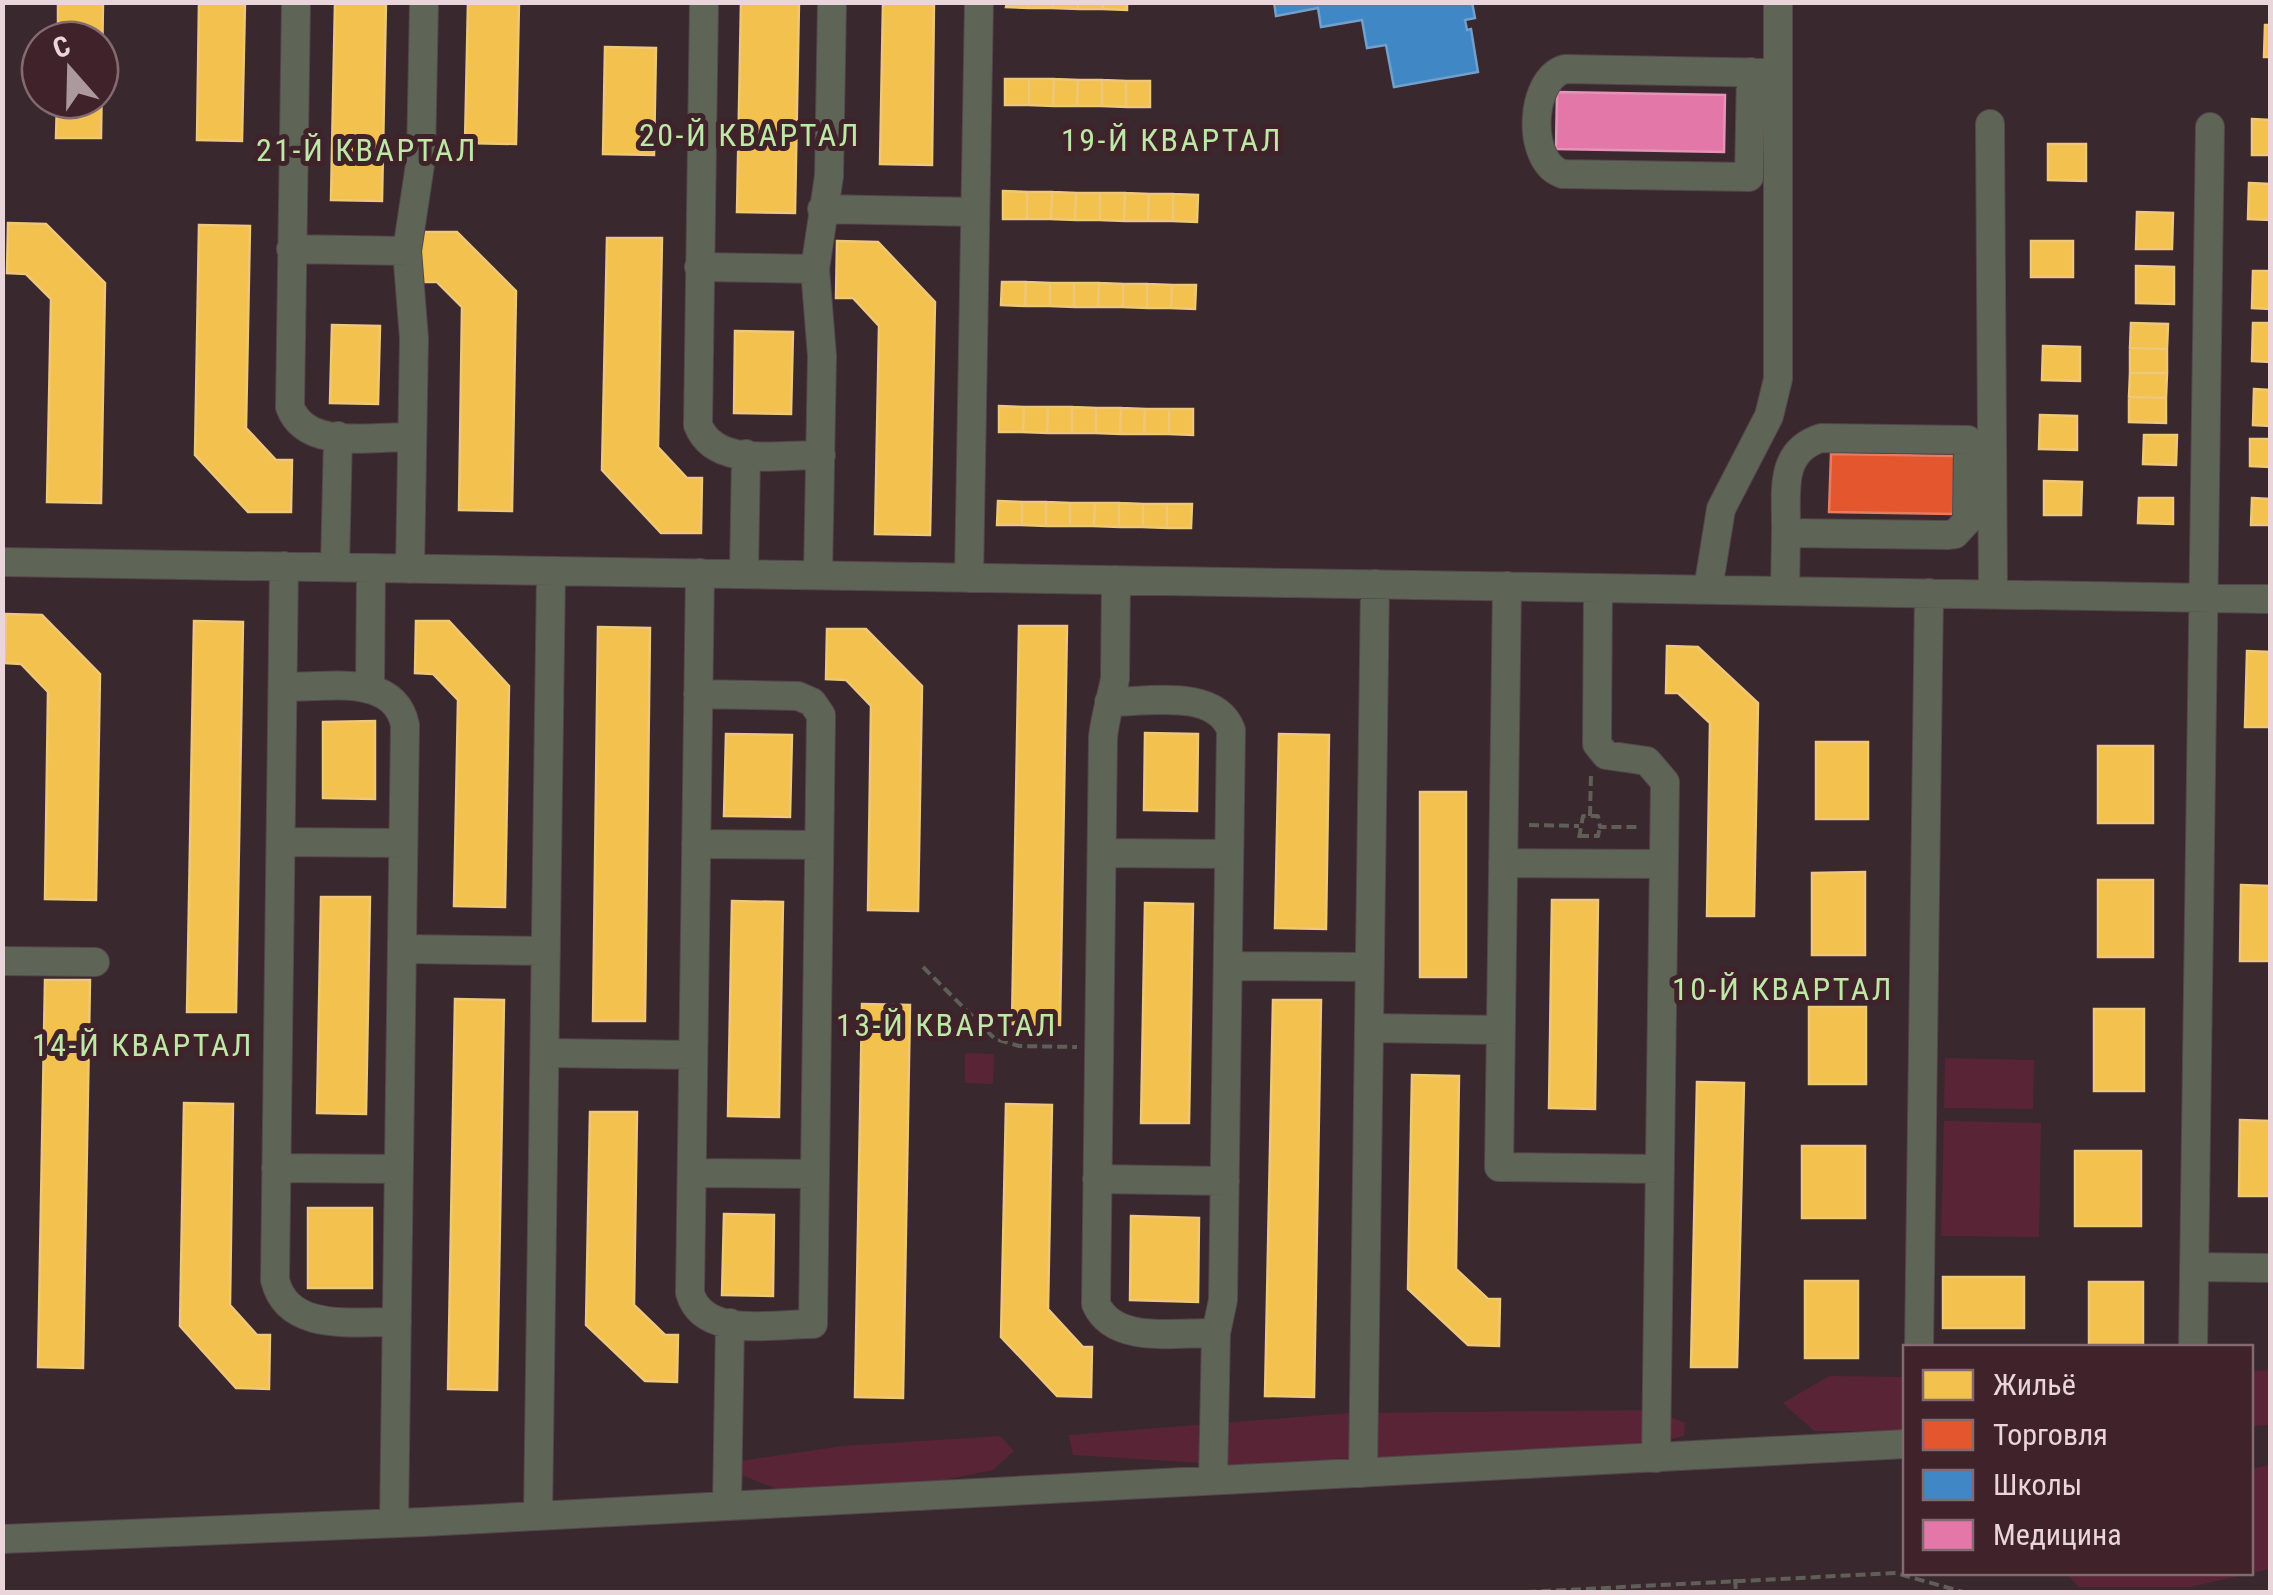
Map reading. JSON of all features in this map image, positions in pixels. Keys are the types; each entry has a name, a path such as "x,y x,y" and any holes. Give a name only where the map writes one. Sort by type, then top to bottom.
{"street":[{"path":"296,2 290,406 306,430 338,436 412,437"},
{"path":"410,568 414,326 407,251 420,158 424,2"},
{"path":"704,2 698,425 714,448 746,454 821,455"},
{"path":"818,575 822,344 815,269 829,168 832,2"},
{"path":"968,578 979,2"},
{"path":"1749,177 1778,2"},
{"path":"1765,73 1565,69 1550,76 1540,93 1540,150 1554,171 1778,177"},
{"path":"1708,590 1720,508 1776,397 1778,177 1765,73"},
{"path":"1990,124 1980,441 1993,594"},
{"path":"2193,1345 2210,127"},
{"path":"822,209 975,212"},
{"path":"291,249 407,251"},
{"path":"699,267 815,269"},
{"path":"335,567 338,436"},
{"path":"1785,590 1787,469 1791,458 1806,443 1820,438 1980,441"},
{"path":"1786,533 1955,534 1967,521 1980,441"},
{"path":"744,574 746,454"},
{"path":"2,562 2270,599"},
{"path":"284,566 275,1280 288,1306 309,1318 397,1322"},
{"path":"370,688 372,568"},
{"path":"538,1516 551,571"},
{"path":"698,694 798,696 818,708 813,1324 730,1323 702,1316 690,1293 692,1173 693,1055 698,694 700,573"},
{"path":"1116,580 1115,679 1103,737 1096,1304 1104,1318 1134,1332 1216,1333"},
{"path":"1363,1473 1375,584"},
{"path":"1506,586 1499,1168 1660,1170"},
{"path":"1598,588 1596,737 1600,750 1617,758 1647,761 1661,772 1665,782 1656,1458"},
{"path":"1919,1345 1929,593"},
{"path":"283,687 370,688 397,704 405,725 394,1523"},
{"path":"1109,702 1199,703 1222,714 1231,730 1223,1300 1216,1333 1213,1480"},
{"path":"281,842 404,843"},
{"path":"696,844 819,845"},
{"path":"1503,863 1579,850 1664,864"},
{"path":"1102,853 1229,854"},
{"path":"402,949 546,951"},
{"path":"2,961 95,962"},
{"path":"1228,966 1370,968"},
{"path":"1369,1028 1501,1030"},
{"path":"544,1053 693,1055"},
{"path":"276,1168 399,1169"},
{"path":"692,1173 814,1174"},
{"path":"1097,1179 1225,1181"},
{"path":"2194,1267 2270,1268"},
{"path":"728,1506 730,1323"},
{"path":"2,1539 538,1516 1903,1444"}],"path":[{"path":"1590,816 1590,774 1600,750"},
{"path":"1580,817 1600,818 1598,836 1579,850 1580,817"},
{"path":"1503,824 1579,826"},
{"path":"1600,826 1665,827"},
{"path":"923,967 1005,1044 1099,1047"},
{"path":"1526,1592 1896,1574 1963,1592"},
{"path":"1736,1579 1736,1592"}],"shaded area":[{"path":"965,1053 994,1054 993,1084 965,1083"},
{"path":"1945,1058 2034,1060 2033,1109 1944,1108"},
{"path":"1944,1121 2041,1123 2039,1237 1941,1236"},
{"path":"2270,1370 2270,1425 2253,1426 2253,1371"},
{"path":"1829,1376 1903,1377 1903,1431 1814,1431 1783,1403"},
{"path":"1653,1410 1685,1423 1684,1436 1611,1453 1249,1466 1073,1455 1069,1435 1349,1413"},
{"path":"1000,1436 1014,1451 993,1470 904,1488 787,1493 734,1472 740,1461 843,1446"},
{"path":"2270,1465 2270,1569 2253,1573 2253,1469"},
{"path":"2068,1575 2243,1575 2190,1587 2079,1587"}],"building: Жильё":[{"path":"58,2 103,2 103,20 58,20"},
{"path":"199,2 245,2 242,141 197,140"},
{"path":"335,2 386,2 382,201 331,200"},
{"path":"468,2 519,2 516,144 465,143"},
{"path":"741,2 799,2 795,213 737,212"},
{"path":"883,2 934,2 932,165 880,164"},
{"path":"1007,2 1028,2 1028,8 1006,7"},
{"path":"1028,2 1053,2 1053,8 1028,8"},
{"path":"1053,2 1078,2 1078,9 1053,8"},
{"path":"1078,2 1103,2 1103,9 1078,9"},
{"path":"1103,2 1127,2 1127,10 1103,9"},
{"path":"2265,25 2270,25 2270,57 2264,57"},
{"path":"605,47 656,48 654,155 603,154"},
{"path":"1005,79 1029,79 1029,105 1005,105"},
{"path":"1029,79 1054,79 1053,106 1029,105"},
{"path":"1054,79 1078,80 1077,106 1053,106"},
{"path":"1078,80 1102,80 1102,106 1077,106"},
{"path":"1102,80 1126,81 1126,107 1102,106"},
{"path":"1126,81 1150,81 1150,107 1126,107"},
{"path":"2252,119 2270,120 2270,155 2252,155"},
{"path":"56,120 101,120 101,138 56,138"},
{"path":"2048,144 2086,144 2086,181 2048,180"},
{"path":"2249,183 2270,184 2270,220 2248,219"},
{"path":"1003,191 1027,192 1027,219 1003,219"},
{"path":"1027,192 1052,192 1051,219 1027,219"},
{"path":"1052,192 1076,193 1075,220 1051,219"},
{"path":"1076,193 1100,193 1100,220 1075,220"},
{"path":"1100,193 1125,193 1124,221 1100,220"},
{"path":"1125,193 1149,194 1148,221 1124,221"},
{"path":"1149,194 1173,194 1173,221 1148,221"},
{"path":"1173,194 1198,195 1197,222 1173,221"},
{"path":"2137,212 2173,213 2172,249 2136,249"},
{"path":"8,223 46,224 105,283 101,503 47,502 51,299 26,274 7,273"},
{"path":"199,225 250,226 246,428 276,460 292,460 291,512 248,512 195,455"},
{"path":"420,232 457,232 516,291 512,511 459,510 462,307 437,282 419,282"},
{"path":"607,238 662,238 658,447 687,478 702,478 701,533 661,533 602,470"},
{"path":"837,241 878,242 935,302 930,535 875,534 879,326 853,298 836,298"},
{"path":"2031,241 2073,241 2073,277 2031,277"},
{"path":"2136,266 2174,267 2174,304 2136,303"},
{"path":"2253,271 2270,271 2270,309 2252,308"},
{"path":"1002,282 1026,282 1025,306 1001,305"},
{"path":"1026,282 1050,283 1050,306 1025,306"},
{"path":"1050,283 1074,283 1074,307 1050,306"},
{"path":"1074,283 1099,283 1098,307 1074,307"},
{"path":"1099,283 1123,284 1123,307 1098,307"},
{"path":"1123,284 1147,284 1147,308 1123,307"},
{"path":"1147,284 1172,285 1171,308 1147,308"},
{"path":"1172,285 1196,285 1195,309 1171,308"},
{"path":"2131,323 2168,324 2167,349 2130,348"},
{"path":"2253,323 2270,323 2270,362 2252,361"},
{"path":"332,325 380,326 378,404 330,403"},
{"path":"735,331 793,332 791,414 734,413"},
{"path":"2043,346 2080,347 2080,381 2042,380"},
{"path":"2130,348 2167,349 2167,373 2130,373"},
{"path":"2130,373 2167,373 2166,398 2129,397"},
{"path":"2254,389 2270,390 2270,426 2253,425"},
{"path":"2129,397 2166,398 2166,423 2129,422"},
{"path":"999,406 1024,407 1023,432 999,432"},
{"path":"1024,407 1048,407 1047,433 1023,432"},
{"path":"1048,407 1072,407 1072,433 1047,433"},
{"path":"1072,407 1096,408 1096,433 1072,433"},
{"path":"1096,408 1121,408 1120,434 1096,433"},
{"path":"1121,408 1145,409 1144,434 1120,434"},
{"path":"1145,409 1169,409 1169,434 1144,434"},
{"path":"1169,409 1193,409 1193,435 1169,434"},
{"path":"2040,415 2077,416 2077,450 2039,449"},
{"path":"2144,435 2177,435 2176,465 2143,464"},
{"path":"2250,439 2270,439 2270,467 2250,466"},
{"path":"2044,481 2082,482 2081,515 2044,515"},
{"path":"2139,498 2173,498 2173,524 2138,523"},
{"path":"2252,498 2270,499 2270,525 2251,525"},
{"path":"998,501 1022,502 1022,525 997,525"},
{"path":"1022,502 1046,502 1046,526 1022,525"},
{"path":"1046,502 1070,503 1070,526 1046,526"},
{"path":"1070,503 1095,503 1094,526 1070,526"},
{"path":"1095,503 1119,503 1119,527 1094,526"},
{"path":"1119,503 1143,504 1143,527 1119,527"},
{"path":"1143,504 1167,504 1167,528 1143,527"},
{"path":"1167,504 1192,504 1191,528 1167,528"},
{"path":"6,614 42,615 100,674 96,900 45,899 48,692 21,664 5,663"},
{"path":"194,621 243,622 236,1012 187,1012"},
{"path":"416,621 449,621 509,686 505,907 454,906 458,700 433,674 415,673"},
{"path":"1019,626 1067,626 1060,1025 1012,1024"},
{"path":"598,627 650,628 645,1021 593,1021"},
{"path":"827,629 866,629 922,686 918,911 868,910 871,706 846,680 826,679"},
{"path":"1667,646 1698,647 1758,703 1754,916 1707,916 1710,723 1678,693 1666,693"},
{"path":"2247,651 2270,652 2270,727 2245,727"},
{"path":"375,721 375,799 323,798 323,722"},
{"path":"1145,733 1198,734 1197,811 1144,810"},
{"path":"726,734 792,735 790,817 724,816"},
{"path":"1279,734 1329,735 1326,929 1275,928"},
{"path":"1816,742 1868,742 1868,819 1816,819"},
{"path":"2098,746 2153,746 2153,823 2098,823"},
{"path":"1420,792 1466,792 1466,977 1420,977"},
{"path":"1865,872 1865,955 1812,955 1812,873"},
{"path":"2098,880 2153,880 2153,957 2098,957"},
{"path":"2241,885 2270,886 2270,961 2240,961"},
{"path":"321,897 370,897 366,1114 317,1113"},
{"path":"1552,900 1598,900 1595,1109 1549,1108"},
{"path":"732,901 783,902 779,1117 728,1116"},
{"path":"1145,903 1193,904 1189,1123 1141,1123"},
{"path":"45,980 90,980 83,1368 38,1367"},
{"path":"455,999 504,1000 497,1390 448,1389"},
{"path":"1273,1000 1321,1000 1314,1397 1265,1396"},
{"path":"862,1004 910,1005 903,1398 855,1397"},
{"path":"1809,1007 1866,1007 1866,1084 1809,1084"},
{"path":"2094,1009 2144,1009 2144,1091 2094,1091"},
{"path":"1412,1075 1459,1076 1456,1269 1488,1299 1500,1299 1499,1346 1468,1345 1408,1289"},
{"path":"1697,1082 1744,1083 1737,1367 1691,1367"},
{"path":"184,1103 233,1104 230,1305 257,1335 270,1335 269,1389 236,1388 180,1326"},
{"path":"1006,1104 1052,1105 1048,1309 1083,1347 1092,1347 1091,1397 1057,1396 1001,1337"},
{"path":"590,1112 637,1112 634,1305 665,1335 678,1335 677,1382 645,1381 586,1325"},
{"path":"2240,1120 2270,1121 2270,1196 2239,1196"},
{"path":"1802,1146 1865,1146 1865,1218 1802,1218"},
{"path":"2075,1151 2141,1151 2141,1226 2075,1226"},
{"path":"308,1208 372,1208 372,1288 308,1288"},
{"path":"724,1214 774,1215 773,1296 722,1295"},
{"path":"1131,1216 1199,1218 1198,1302 1130,1300"},
{"path":"1943,1277 2024,1277 2024,1328 1943,1328"},
{"path":"1805,1281 1858,1281 1858,1358 1805,1358"},
{"path":"2089,1282 2143,1282 2143,1345 2089,1345"}],"building: Торговля":[{"path":"1831,454 1955,456 1953,514 1829,512"}],"building: Школы":[{"path":"1274,2 1472,2 1475,18 1465,20 1467,30 1471,29 1478,72 1394,87 1386,45 1367,48 1362,20 1321,27 1318,8 1276,16"}],"building: Медицина":[{"path":"1557,92 1725,95 1724,152 1556,149"}],"district":[{"name":"20-Й КВАРТАЛ","path":"750,135"},
{"name":"19-Й КВАРТАЛ","path":"1172,140"},
{"name":"21-Й КВАРТАЛ","path":"367,150"},
{"name":"10-Й КВАРТАЛ","path":"1783,989"},
{"name":"13-Й КВАРТАЛ","path":"947,1025"},
{"name":"14-Й КВАРТАЛ","path":"143,1045"}]}
